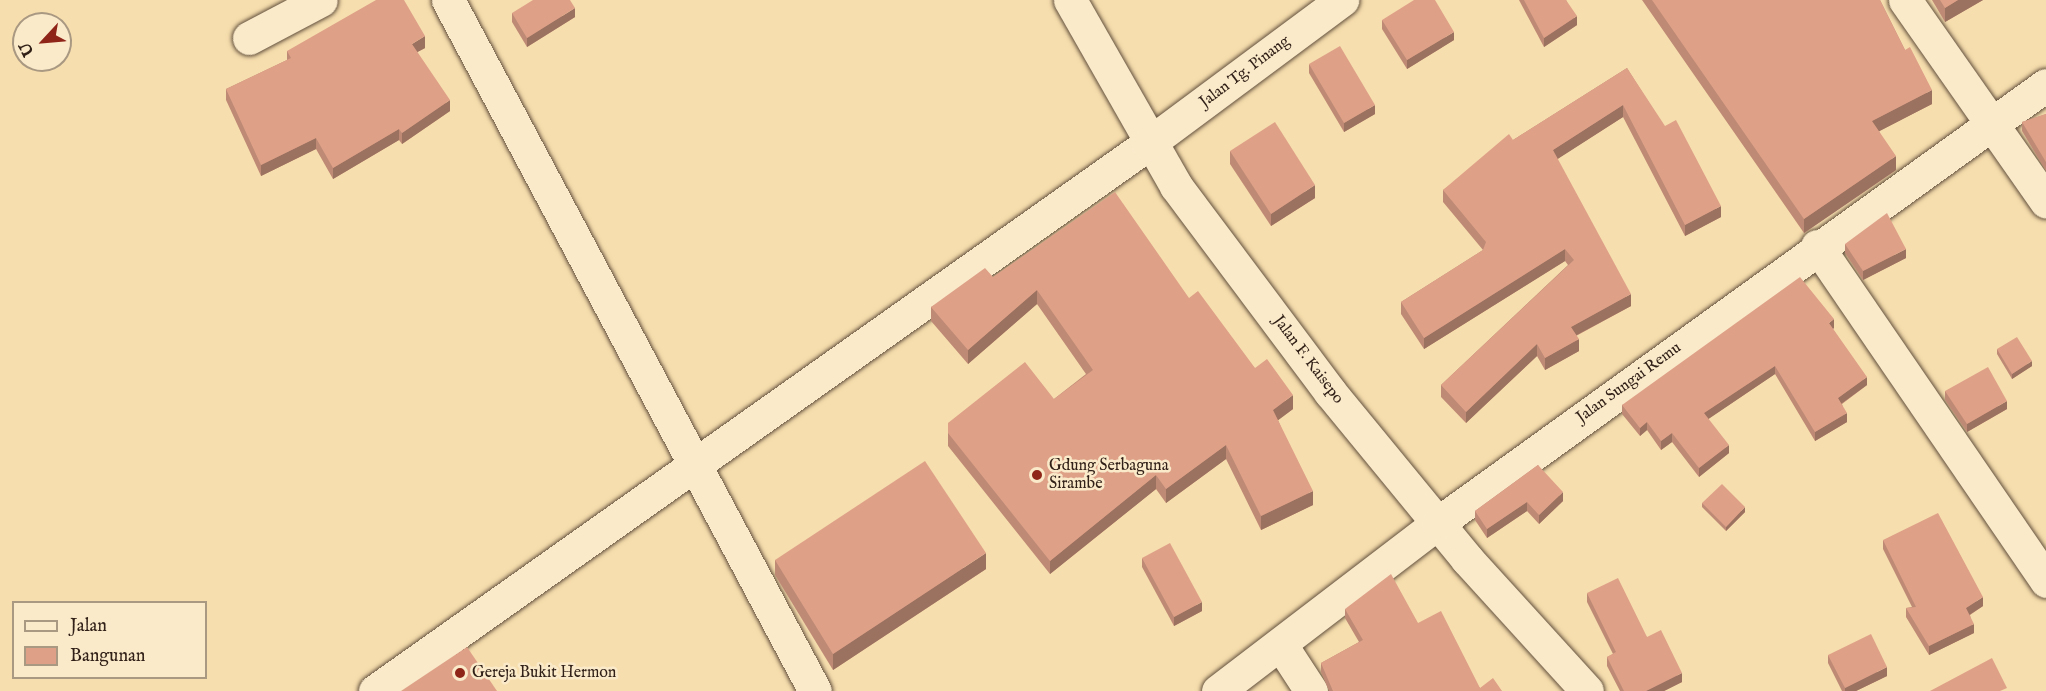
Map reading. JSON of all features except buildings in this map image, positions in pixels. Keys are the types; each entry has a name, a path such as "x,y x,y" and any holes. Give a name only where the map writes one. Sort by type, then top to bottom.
{"street":[{"path":"249,38 321,0"},
{"path":"448,0 815,691"},
{"name":"Jalan F. Kaisepo","path":"1070,0 1148,144 1330,392 1438,523 1587,691"},
{"name":"Jalan Tg. Pinang","path":"375,691 1148,144 1342,0"},
{"path":"1905,0 1996,123 2046,201"},
{"name":"Jalan Sungai Remu","path":"1218,691 1438,523 1817,246 1996,123 2046,85"},
{"path":"1817,246 2046,581"},
{"path":"1281,645 1311,691"}],"place":[{"name":"Gdung Serbaguna Sirambe","path":"1037,475"},
{"name":"Gereja Bukit Hermon","path":"460,673"}]}
